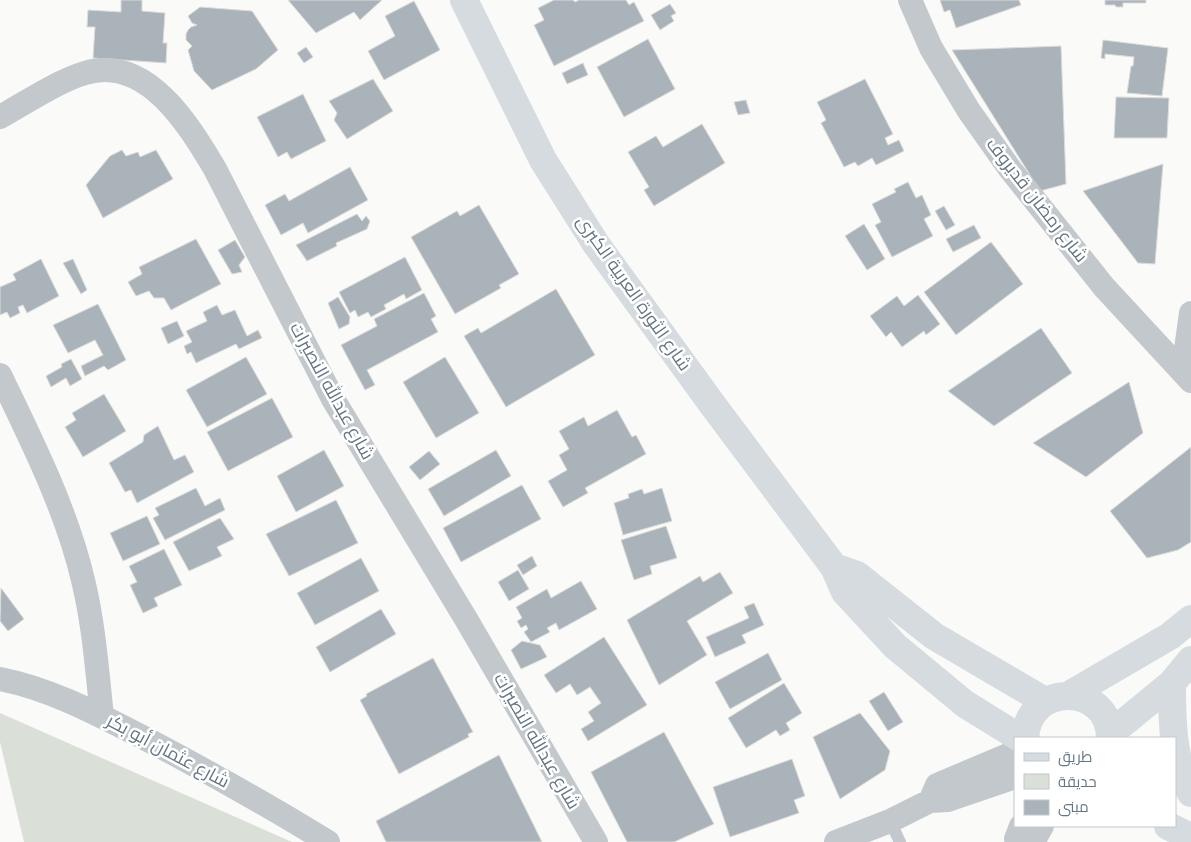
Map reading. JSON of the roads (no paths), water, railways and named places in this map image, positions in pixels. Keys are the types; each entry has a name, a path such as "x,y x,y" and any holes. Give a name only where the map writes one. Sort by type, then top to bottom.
{"street":[{"name":"شارع الثورة العربية الكبرى","path":"464,0 543,160 596,244 712,404 834,567 845,592 895,646 965,704 1018,737"},
{"name":"شارع رمضان قديروف","path":"910,0 932,48 968,111 1010,169 1104,287 1187,376"},
{"name":"شارع عبدالله النصيرات","path":"0,117 48,89 85,73 103,70 113,71 131,76 157,91 196,137 215,170 333,399 466,618 596,842"},
{"path":"1187,376 1191,313"},
{"path":"0,375 24,425 67,526 83,580 93,638 102,716"},
{"path":"834,567 857,575 934,636 1057,698 1084,699 1096,707 1105,720 1110,736 1172,683 1191,660"},
{"path":"1025,737 1029,718 1036,709 1170,636 1191,620"},
{"name":"شارع عثمان أبو بكر","path":"0,679 52,694 102,716 233,785 328,842"},
{"path":"1172,683 1174,737"},
{"path":"1176,746 1185,782 1191,793"},
{"path":"836,842 895,831 930,801 937,785 1014,752"},
{"path":"930,801 948,800 1014,777"},
{"path":"1176,795 1191,806"},
{"path":"1017,842 1016,839 1021,827"},
{"path":"1033,842 1041,827"},
{"path":"1170,827 1191,837"}]}
